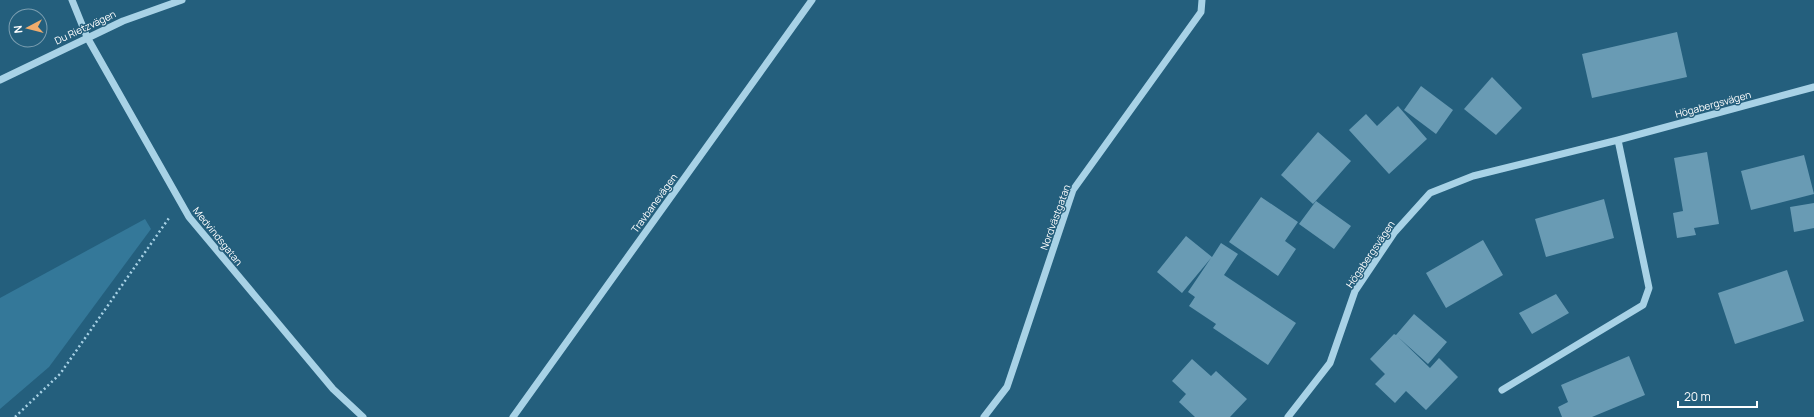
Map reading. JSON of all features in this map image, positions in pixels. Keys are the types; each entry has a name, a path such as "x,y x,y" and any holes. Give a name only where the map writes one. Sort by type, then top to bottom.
{"street":[{"name":"Medvindsgatan","path":"72,0 87,37 188,217 333,389 363,417"},
{"name":"Du Rietzvägen","path":"0,80 123,21 182,0"},
{"name":"Travbanevägen","path":"513,417 812,0"},
{"name":"Nordvästgatan","path":"984,417 1007,386 1073,190 1201,12 1202,0"},
{"name":"Högabergsvägen","path":"1288,417 1330,363 1355,291 1394,234 1430,193 1473,176 1618,140 1814,87"},
{"path":"1502,390 1643,305 1649,288 1618,140"}],"path":[{"path":"15,417 60,374 180,202"}],"shaded area":[{"path":"145,219 151,229 49,367 0,409 0,298"}],"building":[{"path":"1677,32 1687,77 1592,98 1582,54"},
{"path":"1492,77 1522,108 1496,135 1464,109"},
{"path":"1421,86 1453,110 1436,134 1404,110"},
{"path":"1398,106 1427,139 1389,174 1349,130 1366,114 1377,126"},
{"path":"1318,132 1351,161 1313,204 1281,175"},
{"path":"1707,152 1719,224 1694,228 1696,235 1677,238 1673,213 1683,211 1674,158"},
{"path":"1804,155 1814,194 1751,210 1741,171"},
{"path":"1261,197 1298,222 1285,241 1296,249 1278,276 1229,242"},
{"path":"1604,199 1614,238 1546,257 1535,219"},
{"path":"1316,201 1351,226 1334,249 1299,224"},
{"path":"1814,203 1814,228 1794,232 1790,207"},
{"path":"1186,236 1212,257 1221,243 1238,254 1224,275 1296,323 1268,365 1213,328 1216,324 1189,306 1195,297 1188,292 1211,258 1182,293 1157,272"},
{"path":"1483,240 1503,275 1446,308 1426,273"},
{"path":"1787,270 1804,321 1735,344 1718,293"},
{"path":"1556,294 1569,313 1532,334 1519,313"},
{"path":"1414,314 1447,342 1428,364 1398,337 1430,368 1439,358 1458,377 1426,410 1406,391 1395,403 1375,384 1385,374 1370,359 1394,334 1396,335"},
{"path":"1629,356 1645,395 1592,417 1562,417 1558,407 1568,402 1561,385"},
{"path":"1192,359 1211,376 1216,371 1247,399 1230,417 1195,417 1179,402 1186,394 1172,381"}]}
